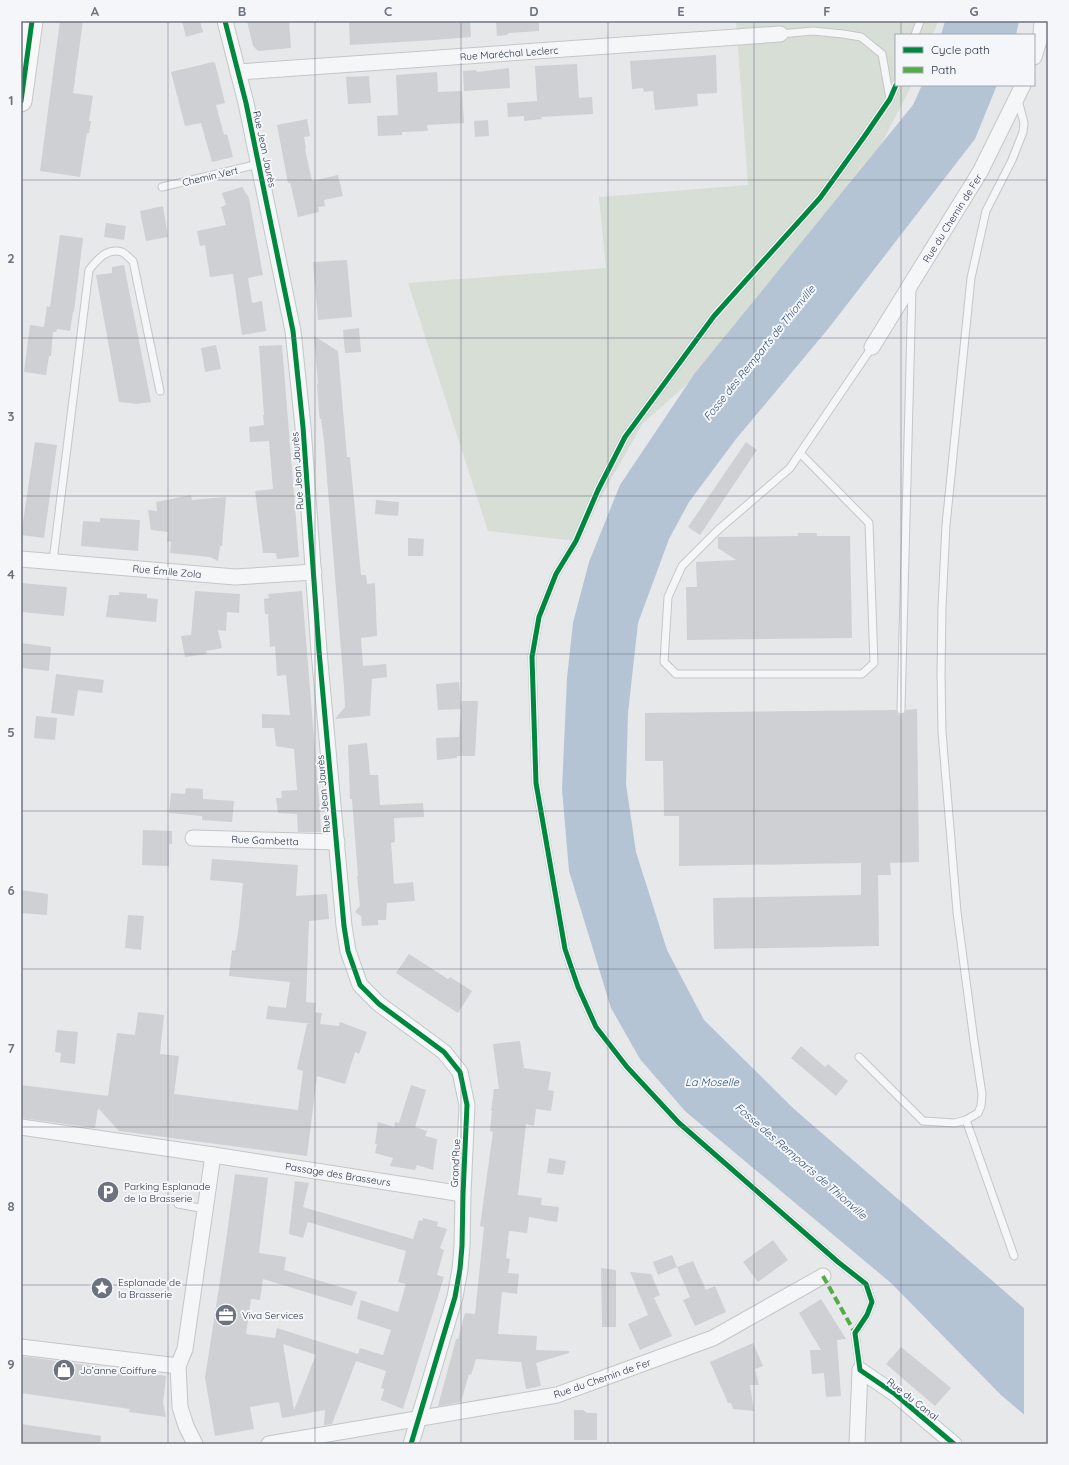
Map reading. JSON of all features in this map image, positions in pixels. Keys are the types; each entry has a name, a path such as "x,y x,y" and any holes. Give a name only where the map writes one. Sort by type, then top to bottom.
{"main road":[{"path":"21,101 32,21"}],"street":[{"name":"Rue Jean Jaurès","path":"225,21 259,164 293,331 303,427 344,926"},
{"path":"1035,53 1042,21"},
{"name":"Rue Maréchal Leclerc","path":"238,72 780,34"},
{"name":"Rue du Chemin de Fer","path":"872,347 980,172 1020,91"},
{"name":"Rue Émile Zola","path":"21,559 235,577 314,572"},
{"name":"Rue Gambetta","path":"193,838 336,842"},
{"name":"Grand'Rue","path":"344,926 348,951 360,985 378,1004 444,1052 460,1072 467,1106 460,1270 455,1297 411,1444"},
{"path":"21,1127 213,1155 185,1349 178,1366 180,1407 186,1426 195,1444"},
{"name":"Passage des Brasseurs","path":"213,1155 463,1194"},
{"name":"Rue du Chemin de Fer","path":"269,1444 557,1395 713,1338 823,1276"},
{"path":"21,1347 178,1366"},
{"path":"857,1444 860,1370"},
{"name":"Rue du Canal","path":"860,1370 895,1394 954,1444"}],"lane":[{"path":"915,34 920,21"},
{"path":"780,34 813,32 861,37 882,54 890,99"},
{"path":"860,1370 854,1333 868,1315 872,1302 866,1284 821,1247 679,1123 627,1067 596,1026 578,987 564,949 536,783 532,657 539,617 556,574 576,541 598,490 625,437 714,316 820,198 890,99 896,86"},
{"path":"859,1056 923,1121 955,1122 966,1120 978,1113 981,1106 982,1094 958,912 942,732 942,607 946,525 971,278 986,211 1012,160 1023,132 1024,123 1020,91"},
{"name":"Chemin Vert","path":"162,187 259,164"},
{"path":"53,561 89,270 99,258 112,251 123,253 133,261 160,391"},
{"path":"901,710 912,282"},
{"path":"800,453 869,523 874,663 862,674 676,674 664,662 668,597 682,566 718,530 790,468 800,453 872,347"},
{"path":"966,1120 1014,1256"},
{"path":"178,1204 205,1209"}],"shaded area":[{"path":"736,21 938,21 933,34 895,34 895,86 911,86 875,156 716,359 643,423 576,541 488,531 408,283 606,268 599,197 748,185"}],"water":[{"path":"945,21 1019,21 1016,34 941,34"},
{"name":"La Moselle","path":"922,86 997,86 975,139 828,329 736,439 689,502 669,539 638,623 628,713 626,784 636,852 667,950 704,1020 794,1109 1048,1329 1048,1435 1001,1395 891,1283 685,1111 640,1059 611,1008 569,871 562,789 567,678 573,623 589,562 620,485 695,373 913,105"}],"pier":[{"path":"1024,1305 1048,1326 1048,1437 1024,1417"}],"building":[{"path":"60,21 83,21 73,93 93,96 89,121 91,121 89,133 87,133 80,177 40,171"},
{"path":"182,21 200,21 203,32 186,37"},
{"path":"247,21 289,21 291,48 258,51 253,46"},
{"path":"349,21 470,21 471,37 350,45"},
{"path":"496,21 539,21 539,31 509,33 507,35 497,36"},
{"path":"716,55 717,93 697,94 698,106 655,110 653,91 644,92 643,88 632,89 630,61"},
{"path":"213,62 215,63 225,103 216,105 224,135 227,134 233,157 212,162 201,123 185,126 171,72"},
{"path":"577,64 579,98 592,97 593,114 541,117 542,119 524,121 524,116 508,117 507,103 537,101 535,66"},
{"path":"509,68 510,88 464,91 463,71 476,70 477,72"},
{"path":"437,72 438,92 462,91 464,123 427,125 428,131 402,132 402,135 378,136 377,116 398,115 396,75"},
{"path":"369,76 371,103 348,104 346,77"},
{"path":"307,119 310,136 304,137 312,181 338,175 343,196 324,200 325,206 318,207 319,212 298,217 290,182 288,183 277,125"},
{"path":"488,120 489,136 475,137 474,121"},
{"path":"242,187 249,198 263,275 248,278 252,303 262,301 266,331 242,335 233,274 210,277 205,245 200,246 197,231 226,225 221,207 226,205 222,193"},
{"path":"163,206 168,237 146,241 140,211"},
{"path":"106,223 126,226 124,240 104,237"},
{"path":"60,235 83,238 74,312 70,331 57,329 56,332 53,332 51,356 49,356 46,375 24,372 30,325 44,327 47,306 50,307"},
{"path":"347,260 352,317 318,320 313,262"},
{"path":"124,265 151,402 137,404 119,402 96,275 112,273 112,267"},
{"path":"359,328 361,352 345,353 343,330"},
{"path":"314,336 338,351 347,457 350,457 361,575 366,575 367,584 375,583 377,636 361,638 363,666 386,664 387,677 372,679 370,716 335,719 345,707 344,687 324,441 319,414"},
{"path":"216,345 221,369 205,372 201,348"},
{"path":"282,345 299,557 277,559 276,553 263,553 255,491 273,489 269,441 250,442 249,427 264,425 259,346"},
{"path":"35,442 57,445 44,538 21,535"},
{"path":"746,442 757,450 700,535 688,527"},
{"path":"191,495 192,500 226,497 222,546 220,546 218,561 210,557 170,553 171,542 167,541 168,532 151,530 148,510 157,511 156,502"},
{"path":"376,500 399,502 398,516 375,514"},
{"path":"100,518 140,520 138,551 81,546 83,521 100,522"},
{"path":"798,533 817,533 817,536 850,536 852,638 687,640 686,587 697,587 696,562 736,560 718,548 718,537 798,536"},
{"path":"408,538 424,539 423,556 408,556"},
{"path":"21,583 67,587 64,616 21,612"},
{"path":"195,591 240,594 239,613 227,612 226,631 218,630 222,648 206,651 207,654 185,657 181,636 191,635"},
{"path":"302,591 321,832 298,832 297,814 278,813 276,798 282,798 281,791 297,790 294,749 276,746 274,728 262,728 262,714 290,715 286,675 277,676 275,646 270,647 268,614 265,614 264,599 269,598 268,594"},
{"path":"119,592 147,594 147,598 158,599 156,622 106,617 109,595 119,595"},
{"path":"21,643 51,647 49,671 21,668"},
{"path":"56,674 104,680 102,693 78,690 74,716 51,713"},
{"path":"459,682 461,708 462,701 478,701 475,756 457,756 457,758 437,760 436,738 459,737 461,709 438,710 436,684"},
{"path":"917,709 919,862 890,863 891,875 878,875 879,946 714,949 713,898 861,895 861,863 679,866 679,816 664,816 663,761 645,761 645,713 896,710 898,714 901,715 905,713 906,710"},
{"path":"36,716 57,718 55,740 34,738"},
{"path":"367,743 370,775 378,775 380,805 423,803 424,817 394,818 395,842 391,843 394,884 413,882 415,901 387,903 386,920 378,920 378,925 362,926 361,916 355,912 360,906 352,799 350,799 348,745"},
{"path":"186,788 203,789 203,799 234,801 232,822 202,820 202,816 169,813 171,793 185,794"},
{"path":"143,830 172,831 172,844 169,844 169,866 142,865"},
{"path":"212,859 298,865 296,896 327,894 329,919 309,921 306,1002 316,1003 315,1012 322,1013 320,1024 339,1026 340,1022 367,1032 359,1054 355,1052 345,1084 317,1076 307,1156 119,1131 98,1108 95,1128 21,1118 21,1085 108,1096 117,1033 135,1035 138,1012 164,1015 160,1054 179,1056 174,1094 298,1110 303,1071 297,1069 307,1024 313,1024 266,1019 268,1006 286,1008 290,982 229,976 232,950 235,951 239,926 243,883 210,880"},
{"path":"21,890 48,894 47,915 21,913"},
{"path":"128,915 144,916 141,950 125,948"},
{"path":"409,954 448,979 450,977 472,991 458,1013 396,973"},
{"path":"57,1030 78,1032 75,1064 60,1062 61,1053 55,1052"},
{"path":"520,1041 524,1068 551,1072 548,1090 554,1091 551,1111 536,1109 534,1126 526,1124 518,1195 542,1198 541,1205 559,1207 557,1222 529,1217 527,1233 509,1231 506,1258 510,1259 508,1273 519,1274 517,1294 502,1292 498,1334 537,1336 536,1350 569,1351 569,1353 536,1363 541,1386 526,1389 521,1362 476,1359 471,1375 469,1374 461,1402 438,1406 456,1339 458,1339 465,1313 475,1314 484,1227 480,1226 493,1132 490,1131 491,1111 494,1089 499,1089 493,1044"},
{"path":"801,1046 825,1067 828,1064 848,1081 836,1096 791,1058"},
{"path":"411,1085 426,1090 415,1127 427,1131 425,1136 437,1139 433,1170 417,1165 415,1170 390,1166 393,1158 375,1153 378,1122 394,1127 395,1122 399,1123"},
{"path":"549,1158 566,1161 563,1175 547,1173"},
{"path":"235,1174 268,1178 259,1253 286,1257 284,1270 357,1292 352,1306 263,1279 260,1300 251,1299 246,1334 275,1338 277,1328 358,1354 360,1348 383,1355 391,1330 357,1319 361,1300 398,1312 406,1284 398,1282 406,1251 308,1222 303,1238 289,1234 295,1181 309,1183 303,1207 413,1239 419,1220 422,1221 423,1218 438,1222 437,1226 447,1229 440,1248 444,1250 437,1275 444,1277 403,1409 381,1400 384,1389 381,1388 386,1371 356,1361 332,1424 324,1425 325,1410 282,1418 279,1402 250,1407 254,1429 215,1436 205,1378","holes":["283,1344 316,1355 294,1410"]},
{"path":"773,1240 788,1260 758,1282 743,1262"},
{"path":"672,1255 677,1267 658,1275 653,1262"},
{"path":"693,1261 706,1290 715,1286 726,1312 695,1326 683,1300 690,1297 677,1267"},
{"path":"601,1268 616,1270 616,1327 602,1327"},
{"path":"630,1272 651,1274 660,1295 654,1298 672,1336 640,1350 628,1324 648,1315"},
{"path":"821,1299 846,1339 837,1340 841,1396 826,1397 824,1373 812,1374 810,1350 821,1350 799,1313"},
{"path":"753,1343 763,1366 755,1369 759,1385 750,1385 754,1411 733,1409 731,1403 728,1403 710,1362"},
{"path":"901,1347 951,1388 935,1406 886,1364"},
{"path":"21,1356 166,1376 163,1403 166,1417 129,1412 130,1409 21,1393"},
{"path":"574,1410 583,1410 587,1413 597,1413 597,1440 574,1440"},
{"path":"21,1424 101,1436 100,1444 21,1444"}],"marked path":[{"path":"823,1276 855,1333"}],"cycle path":[{"path":"21,101 32,21"},
{"path":"225,21 246,103 293,331 303,427 319,651 344,926 348,951 360,985 379,1004 444,1052 460,1072 467,1105 460,1269 455,1297 411,1444"},
{"path":"896,86 890,99 820,198 714,316 625,437 598,490 576,541 556,574 539,617 532,657 536,783 565,949 578,987 596,1027 627,1067 679,1123 838,1262 866,1284 872,1302 867,1315 855,1333 860,1370 895,1394 954,1444"}],"place":[{"name":"Parking Esplanade de la Brasserie","path":"108,1192"},
{"name":"Esplanade de la Brasserie","path":"102,1288"},
{"name":"Viva Services","path":"226,1315"},
{"name":"Jo’anne Coiffure","path":"64,1370"}],"water label":[{"name":"Fosse des Remparts de Thionville","path":"759,353"},
{"name":"Fosse des Remparts de Thionville","path":"801,1161"}]}
